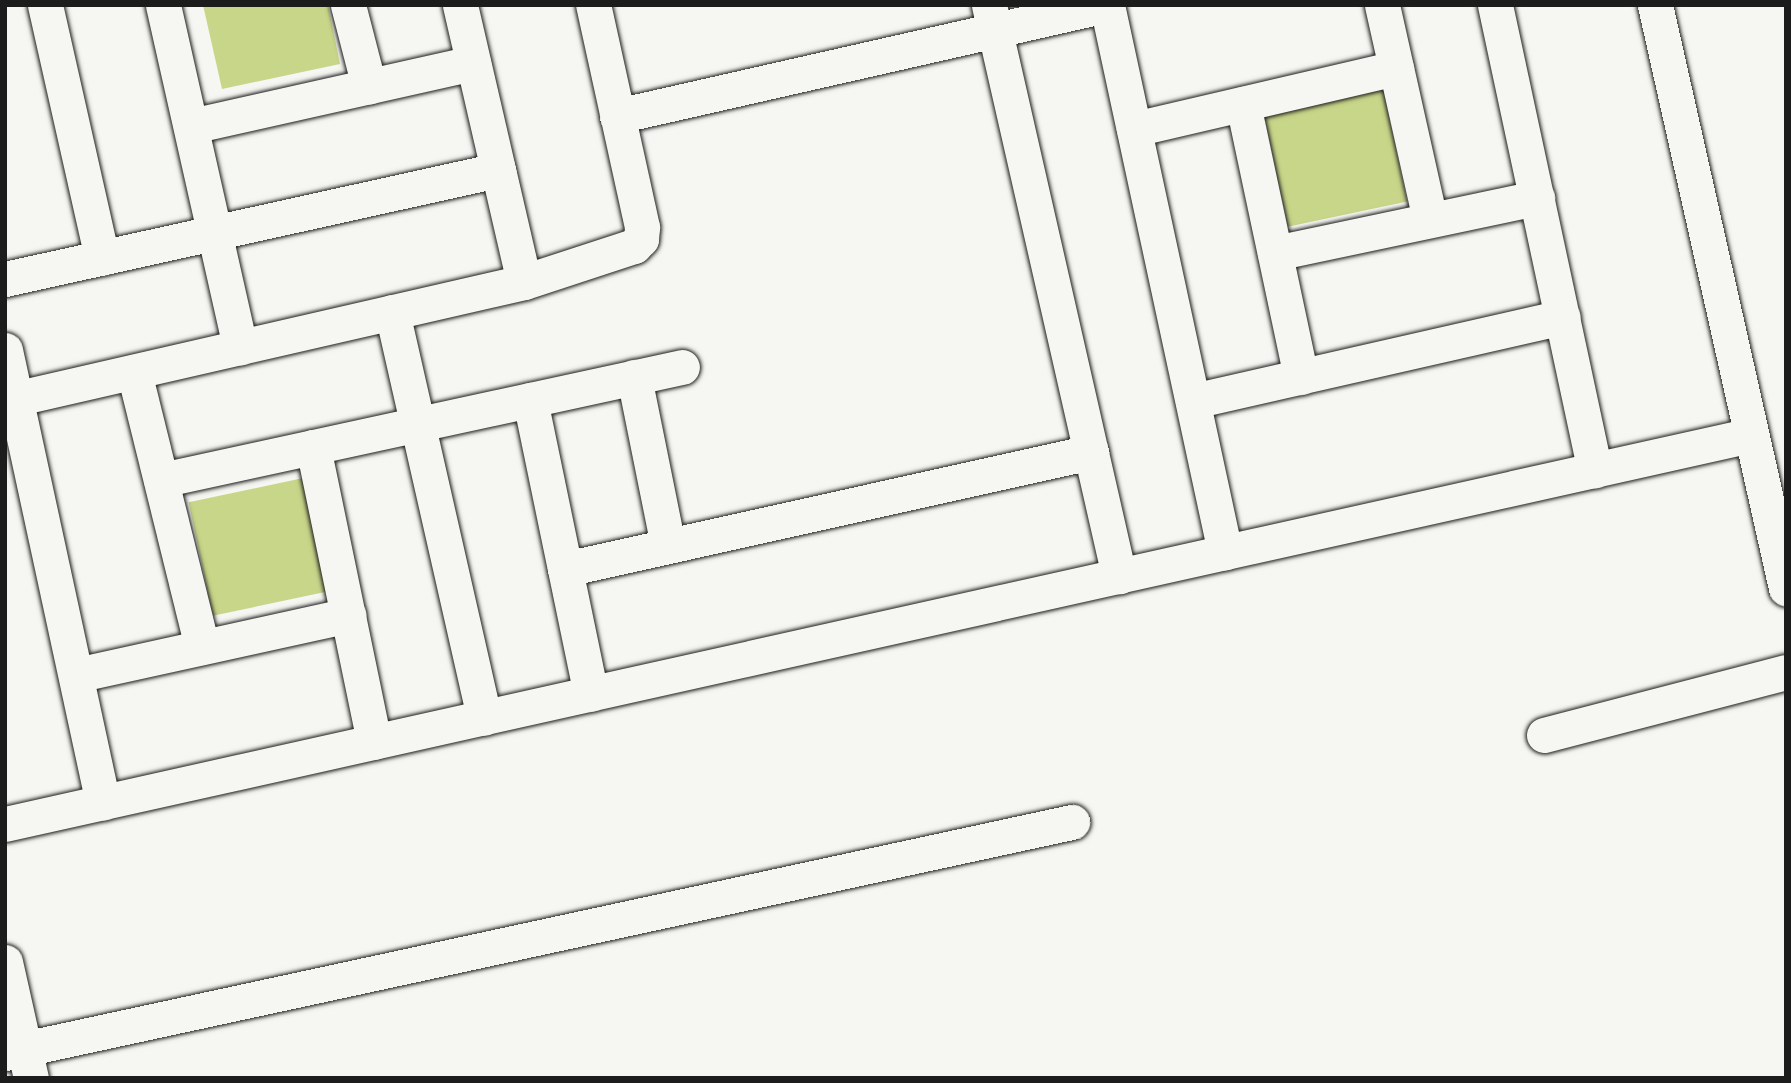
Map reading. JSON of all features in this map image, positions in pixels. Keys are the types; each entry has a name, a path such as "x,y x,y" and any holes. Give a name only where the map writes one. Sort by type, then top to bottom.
{"street":[{"path":"45,5 102,258"},
{"path":"163,5 240,347"},
{"path":"348,5 369,86"},
{"path":"460,5 524,282"},
{"path":"10,400 524,282 625,250 641,239 593,5"},
{"path":"617,116 992,18 1106,5 1225,552"},
{"path":"1382,5 1430,220"},
{"path":"1496,5 1595,470"},
{"path":"1655,5 1786,588"},
{"path":"992,18 1119,576"},
{"path":"191,126 473,63"},
{"path":"1134,129 1396,68"},
{"path":"1243,104 1301,377"},
{"path":"5,279 498,170"},
{"path":"1275,253 1537,198"},
{"path":"392,313 484,718"},
{"path":"1192,401 1563,317"},
{"path":"5,350 10,400 76,675 103,803"},
{"path":"161,480 682,367"},
{"path":"134,372 202,647"},
{"path":"634,377 668,546"},
{"path":"530,400 590,694"},
{"path":"5,824 1751,435"},
{"path":"313,447 374,742"},
{"path":"565,569 1091,452"},
{"path":"76,675 348,615"},
{"path":"1544,735 1786,672"},
{"path":"5,962 20,1060 1072,822"}],"green space":[{"path":"203,5 328,5 340,64 222,89"},
{"path":"1383,88 1407,201 1288,227 1264,113"},
{"path":"308,477 332,590 213,616 189,502"}]}
